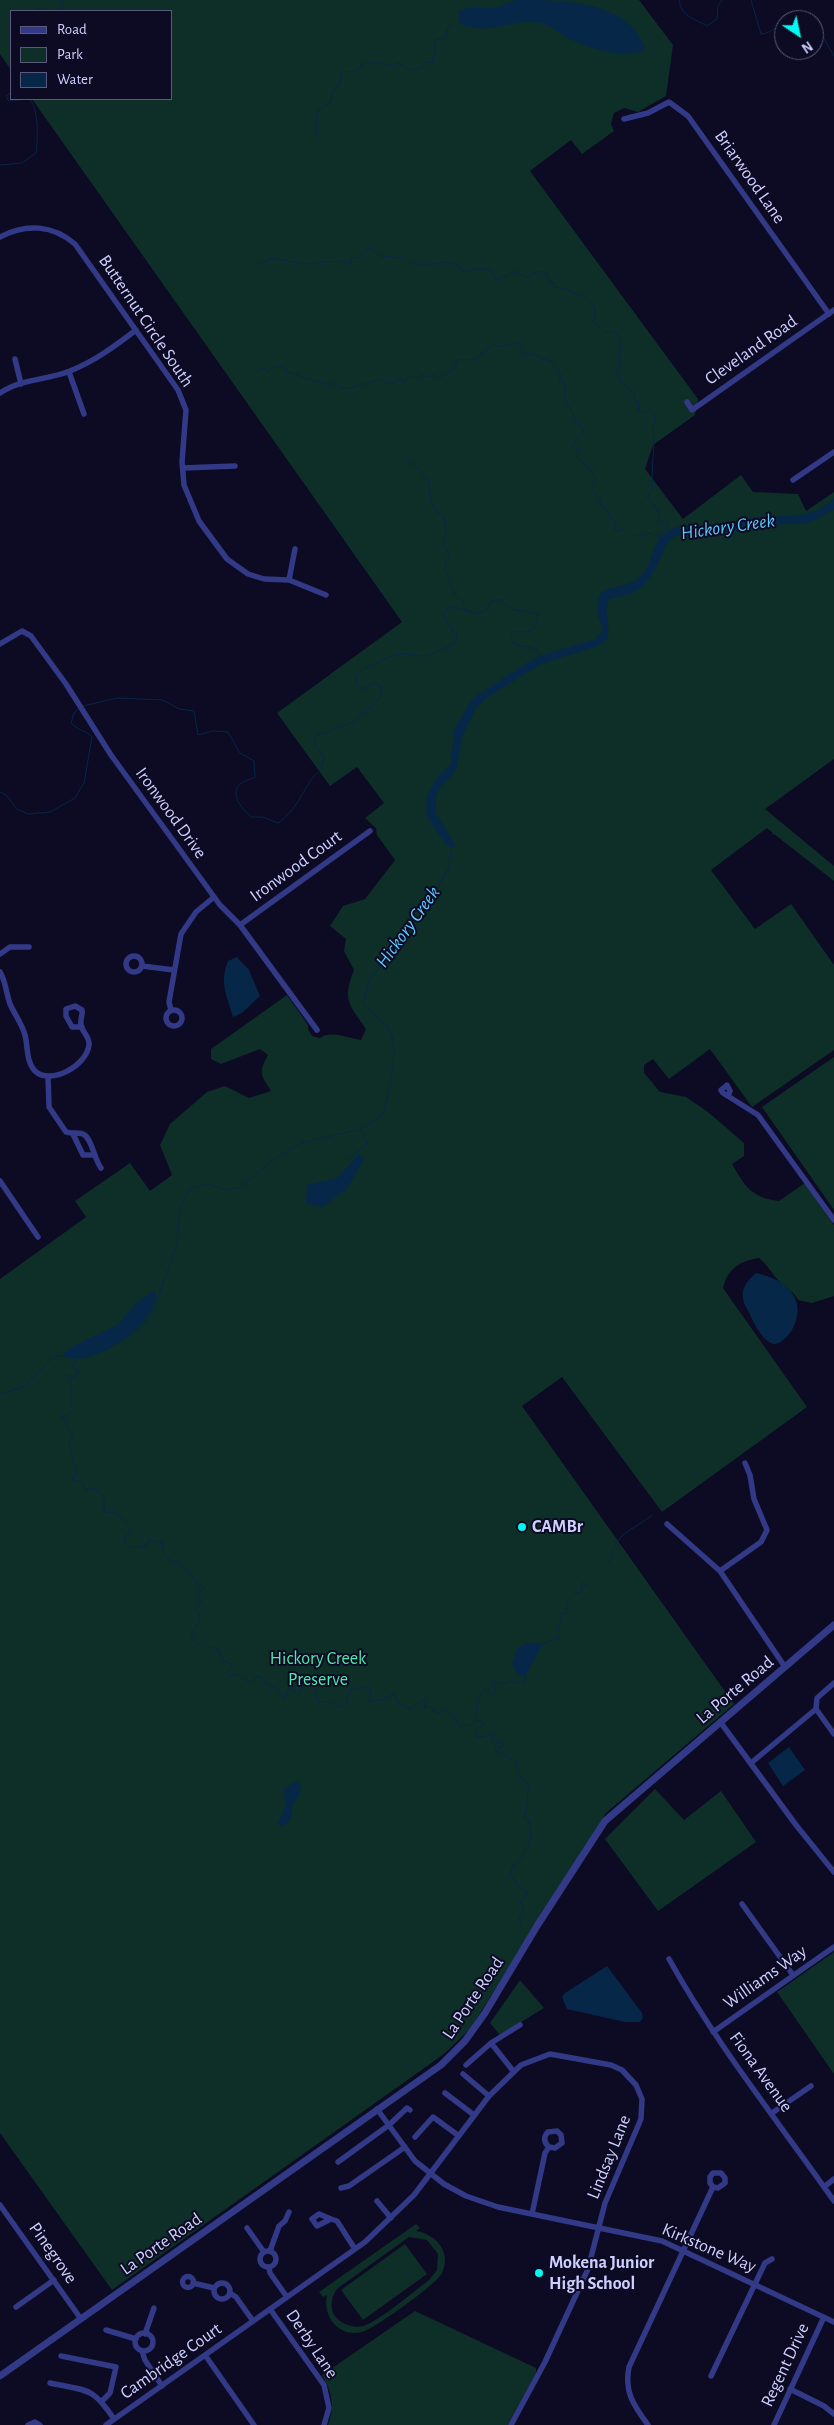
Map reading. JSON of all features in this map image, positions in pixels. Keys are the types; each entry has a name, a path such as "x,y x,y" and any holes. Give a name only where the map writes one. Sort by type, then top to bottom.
{"street":[{"name":"Briarwood Lane","path":"624,119 648,113 669,102 688,116 831,312"},
{"name":"Butternut Circle South","path":"0,237 14,231 36,227 46,228 67,236 81,251 178,390 186,410 184,485 200,521 228,559 248,574 264,579 289,580 326,595"},
{"name":"Cleveland Road","path":"687,402 692,410 831,312"},
{"path":"0,393 21,384 69,372 98,358 136,330"},
{"path":"16,359 21,384"},
{"path":"69,372 84,414"},
{"path":"793,480 834,452"},
{"path":"183,468 235,466"},
{"path":"289,580 295,549"},
{"name":"Ironwood Drive","path":"0,644 22,631 31,636 66,684 111,755 214,897 240,925 317,1030"},
{"name":"Ironwood Court","path":"240,925 370,831"},
{"path":"171,1010 169,1002 178,944 185,925 196,912 214,897"},
{"path":"0,954 10,946 29,948"},
{"path":"142,966 174,970"},
{"path":"0,972 10,1003 19,1018 26,1037 29,1061 36,1072 48,1076 68,1071 85,1056 89,1046 88,1035 82,1027"},
{"path":"48,1076 49,1107 66,1132 82,1134 89,1140 94,1149 93,1156 101,1168"},
{"path":"728,1096 758,1115 834,1220"},
{"path":"73,1134 83,1155 93,1156"},
{"path":"0,1181 38,1237"},
{"path":"720,1571 761,1542 767,1530 754,1499 750,1475 745,1463"},
{"path":"667,1524 720,1571 785,1667"},
{"name":"La Porte Road","path":"0,2376 441,2065 465,2041 605,1821 834,1625"},
{"path":"834,1684 817,1698 816,1710 834,1734"},
{"path":"751,1763 816,1710"},
{"path":"720,1723 796,1825 834,1872"},
{"path":"742,1904 793,1975"},
{"name":"Williams Way","path":"713,2032 834,1947"},
{"name":"Fiona Avenue","path":"669,1958 688,1993 713,2032 834,2201"},
{"path":"466,2065 491,2043 520,2025"},
{"path":"491,2043 514,2072"},
{"name":"Lindsay Lane","path":"507,2077 535,2058 550,2054 564,2055 610,2065 622,2070 636,2085 642,2099 641,2120 608,2194 588,2269 545,2362 512,2425"},
{"path":"462,2074 489,2096"},
{"name":"Cambridge Court","path":"106,2425 356,2249 391,2218 430,2173 489,2096 507,2077"},
{"path":"772,2113 810,2086"},
{"path":"445,2093 474,2115"},
{"path":"338,2162 389,2125 407,2108 410,2110"},
{"name":"Kirkstone Way","path":"377,2109 415,2160 454,2190 480,2202 662,2241 834,2322"},
{"path":"415,2138 433,2117 459,2136"},
{"path":"341,2188 349,2186 405,2147"},
{"path":"532,2214 544,2153 549,2147"},
{"path":"824,2187 834,2179"},
{"path":"648,2425 629,2396 627,2383 629,2367 713,2187"},
{"path":"377,2201 391,2218"},
{"name":"Pinegrove","path":"1,2207 81,2319"},
{"path":"269,2267 261,2263 260,2257 267,2251 279,2226 285,2221 288,2212"},
{"path":"331,2219 337,2221 356,2249"},
{"path":"247,2228 267,2251 275,2255 276,2261 269,2267"},
{"path":"711,2376 754,2284 765,2263 772,2259"},
{"path":"269,2267 270,2273 288,2297"},
{"path":"16,2307 54,2280"},
{"path":"194,2283 214,2288 218,2283 224,2282 230,2286 230,2293 236,2297 253,2321"},
{"name":"Cambridge Court","path":"214,2288 215,2295 220,2299 226,2298 230,2293"},
{"path":"146,2334 154,2308"},
{"name":"Derby Lane","path":"270,2309 324,2385 328,2403 324,2425"},
{"name":"Regent Drive","path":"774,2425 824,2317"},
{"path":"106,2330 136,2339"},
{"path":"136,2339 140,2335 146,2334 152,2338 153,2344 149,2350 142,2351"},
{"path":"136,2339 137,2347 142,2351 145,2360 162,2386"},
{"path":"204,2355 254,2425"},
{"path":"61,2356 116,2367 110,2393 102,2402"},
{"path":"50,2383 91,2392 102,2402 114,2419"},
{"path":"790,2389 824,2406 834,2414"},
{"path":"28,2425 35,2422 40,2425"}],"green space":[{"name":"Hickory Creek Preserve","path":"0,0 639,0 673,45 666,96 638,112 624,108 614,113 611,124 614,131 582,154 571,140 530,171 698,399 695,415 653,445 645,469 683,519 741,475 753,492 798,494 806,511 834,492 834,759 765,809 834,866 834,881 774,834 771,835 773,833 767,828 711,870 755,929 791,904 834,965 834,1050 752,1107 710,1049 669,1079 653,1059 644,1065 644,1073 660,1092 686,1097 708,1112 744,1143 744,1156 732,1164 750,1190 762,1197 779,1201 805,1183 834,1225 834,1296 812,1303 798,1300 759,1258 746,1261 736,1267 728,1275 723,1288 807,1407 662,1512 562,1377 522,1406 734,1704 606,1813 470,2029 444,2054 112,2290 0,2133 0,1279 86,1217 75,1201 130,1163 150,1191 172,1175 160,1145 170,1124 207,1092 225,1086 249,1098 271,1091 262,1074 268,1055 260,1049 221,1064 211,1059 211,1049 287,995 308,1025 312,1036 320,1038 329,1035 340,1035 361,1040 366,1029 349,1001 348,988 354,970 344,951 346,939 330,926 343,906 365,899 395,860 377,835 376,828 365,818 384,803 357,767 330,786 277,713 402,622 33,100 172,100 172,10 10,10 10,69 0,54","holes":["760,517 796,517 705,527"]},
{"path":"834,1057 834,1210 762,1107"},
{"path":"655,1789 684,1820 721,1791 756,1842 658,1911 605,1839"},
{"path":"834,1952 834,2074 777,1992"},
{"path":"520,1980 544,2008 500,2035 490,2023"},
{"path":"416,2224 420,2228 416,2231 436,2240 443,2251 445,2265 438,2279 405,2306 362,2332 346,2332 334,2324 327,2310 327,2295 323,2297 319,2292","holes":["409,2237 427,2240 438,2254 437,2270 429,2280 388,2312 363,2326 355,2327 335,2317 332,2303 338,2288"]},
{"path":"405,2244 427,2274 363,2320 341,2290"},
{"path":"415,2311 536,2368 536,2373 508,2425 328,2425 332,2405 328,2387 322,2375"}],"water":[{"path":"516,0 549,0 596,7 624,20 635,30 645,50 626,54 596,49 576,42 541,23 520,22 479,28 469,27 459,22 459,11 467,8 495,8"},
{"path":"834,498 834,510 808,523 770,525 754,523 736,531 695,532 677,535 668,542 657,566 643,587 630,594 609,599 607,605 608,636 606,641 593,648 543,663 489,696 476,708 462,737 454,773 440,787 436,796 436,813 456,847 447,846 428,818 426,812 427,796 436,779 451,764 454,730 472,699 540,656 595,639 603,630 597,607 601,593 632,582 642,575 656,544 665,533 672,529 689,525 723,524 755,517 807,514 825,506"},
{"path":"237,957 249,970 260,996 242,1013 233,1017 225,989 224,976 228,961"},
{"path":"359,1154 364,1159 347,1189 322,1207 306,1203 307,1185 337,1178"},
{"path":"756,1273 778,1281 791,1292 797,1305 797,1317 793,1329 786,1338 778,1343 771,1343 763,1337 744,1304 744,1289 748,1281"},
{"path":"153,1291 156,1293 152,1308 146,1318 126,1338 86,1358 73,1359 62,1356 68,1349 119,1324 135,1304"},
{"path":"526,1643 542,1644 525,1676 518,1676 512,1663 518,1648"},
{"path":"789,1747 805,1770 783,1786 768,1763"},
{"path":"296,1781 301,1787 299,1797 293,1803 290,1821 282,1827 278,1824 286,1805 283,1790"},
{"path":"607,1966 642,2013 643,2018 640,2022 625,2022 567,2009 562,1997 565,1993"}],"waterway":[{"path":"61,10 63,0"},
{"path":"679,0 685,14 707,26 717,19 718,6 722,0"},
{"path":"751,0 761,34 774,29"},
{"path":"37,10 44,10"},
{"path":"319,138 316,131 317,111 331,102 332,93 340,83 341,72 357,71 365,61 375,64 379,62 386,66 399,63 409,70 421,68 426,62 433,62 432,57 436,54 434,45 436,39 445,39 448,27 452,25"},
{"path":"824,38 834,56"},
{"path":"10,93 6,96 9,101 18,100"},
{"path":"0,165 22,163 36,153 36,116 35,109 30,100"},
{"path":"259,264 271,258 305,264 337,261 350,264 352,257 359,258 366,250 372,248 382,257 403,259"},
{"path":"411,262 425,265 449,262 466,272 473,269 489,269 497,281 501,276 508,276 514,271 526,278 539,271 547,273 548,280 553,282 554,287 579,295 594,306 596,314 593,321 603,332 613,331 619,336 621,352 618,357 621,368 615,370 622,383 634,393 634,400 639,403 638,410 643,414 649,410 655,417 653,429 653,489 647,497 657,509 660,522 668,523 666,528 668,531"},
{"path":"257,372 264,368 269,372 273,367 282,367 298,376 330,385 332,381 340,388 349,388 381,379 386,383 394,383 398,379 405,382 408,377 419,378 423,375 429,377 434,375 437,380 457,366 456,360 478,359 482,352 484,353 493,343 500,347 519,342 524,355 535,355 551,361 561,375 559,380 566,385 565,396 569,407 574,413 573,419 584,430 574,443 573,448 579,449 577,456 596,477 591,488 600,499 601,506 608,510 609,517 615,521 615,530 619,531 626,527 635,536 652,533 655,536 665,537"},
{"path":"405,458 421,471 422,475 428,480 432,504 437,512 444,516 446,536 443,544 450,555 446,560 445,572 449,578 452,590 463,603 465,610"},
{"path":"83,706 117,698 163,700 179,709 194,711 198,735 213,731 228,732 240,753 254,761 255,777 240,784 237,788 236,793 241,807 252,817 262,817 278,823 292,810 320,770 324,757 315,746 315,736 354,722 381,697 381,687 376,683 363,689 356,684 356,677 363,669 391,656 402,654 427,656 456,643 457,634 454,633 443,615 450,606 475,613 486,611 491,601 502,599 508,607 537,614 538,618 535,628 527,632 512,631 511,639 514,644 537,649 540,656"},
{"path":"0,792 6,795 17,809 28,814 50,812 75,798 84,783 92,737 71,723 74,713 79,708"},
{"name":"Hickory Creek","path":"124,1339 141,1328 154,1310 177,1243 180,1210 189,1189 208,1184 226,1190 241,1187 273,1160 301,1143 361,1129 382,1116 392,1074 393,1040 385,1025 363,1004 370,979 400,943 410,919 434,893 448,870 452,847"},
{"path":"350,1163 347,1160 367,1144 361,1129"},
{"name":"Hickory Creek","path":"0,1394 24,1387 53,1357 63,1355"},
{"path":"73,1358 75,1362 72,1367 79,1371 75,1377 68,1375 71,1383 71,1407 74,1410 70,1414 61,1417 73,1436 69,1445 77,1473 72,1480 82,1482 85,1489 93,1488 101,1494 104,1498 104,1513 113,1512 119,1515 131,1528 131,1533 125,1536 125,1541 130,1548 147,1546 149,1540 162,1543 164,1555 171,1562 180,1562 184,1570 188,1571 199,1586 203,1586 204,1589 197,1593 201,1602 195,1609 199,1615 199,1622 191,1635 199,1645 203,1641 210,1647 218,1649 221,1659 229,1664 233,1663 227,1673 230,1676 237,1674 242,1679 252,1682 257,1676 263,1678 266,1684 275,1687 285,1700 288,1689 293,1688 299,1694 307,1678 312,1681 319,1703 328,1701 342,1708 346,1703 350,1690 367,1686 371,1691 369,1702 383,1700 394,1693 399,1704 410,1709 424,1699 426,1703 424,1708 431,1707 436,1713 441,1713 444,1709 451,1713 459,1726 471,1725 475,1721 478,1700 485,1688 489,1688 490,1696 496,1692 493,1682 504,1684 511,1681 524,1684 525,1676"},
{"path":"607,1565 620,1538 652,1515"},
{"path":"542,1644 560,1638 557,1634 561,1619 559,1615 568,1612 566,1602 574,1594 582,1592 582,1583 587,1585 601,1571"},
{"path":"476,1721 482,1721 484,1725 476,1728 475,1736 484,1737 492,1733 493,1741 503,1743 502,1748 495,1746 496,1751 516,1761 518,1773 529,1787 524,1818 529,1821 531,1838 528,1848 524,1850 523,1858 513,1866 510,1873 518,1886 528,1893 520,1902 524,1908 519,1919 522,1928"}],"place":[{"name":"CAMBr","path":"522,1527"},
{"name":"Mokena Junior High School","path":"539,2273"}]}
